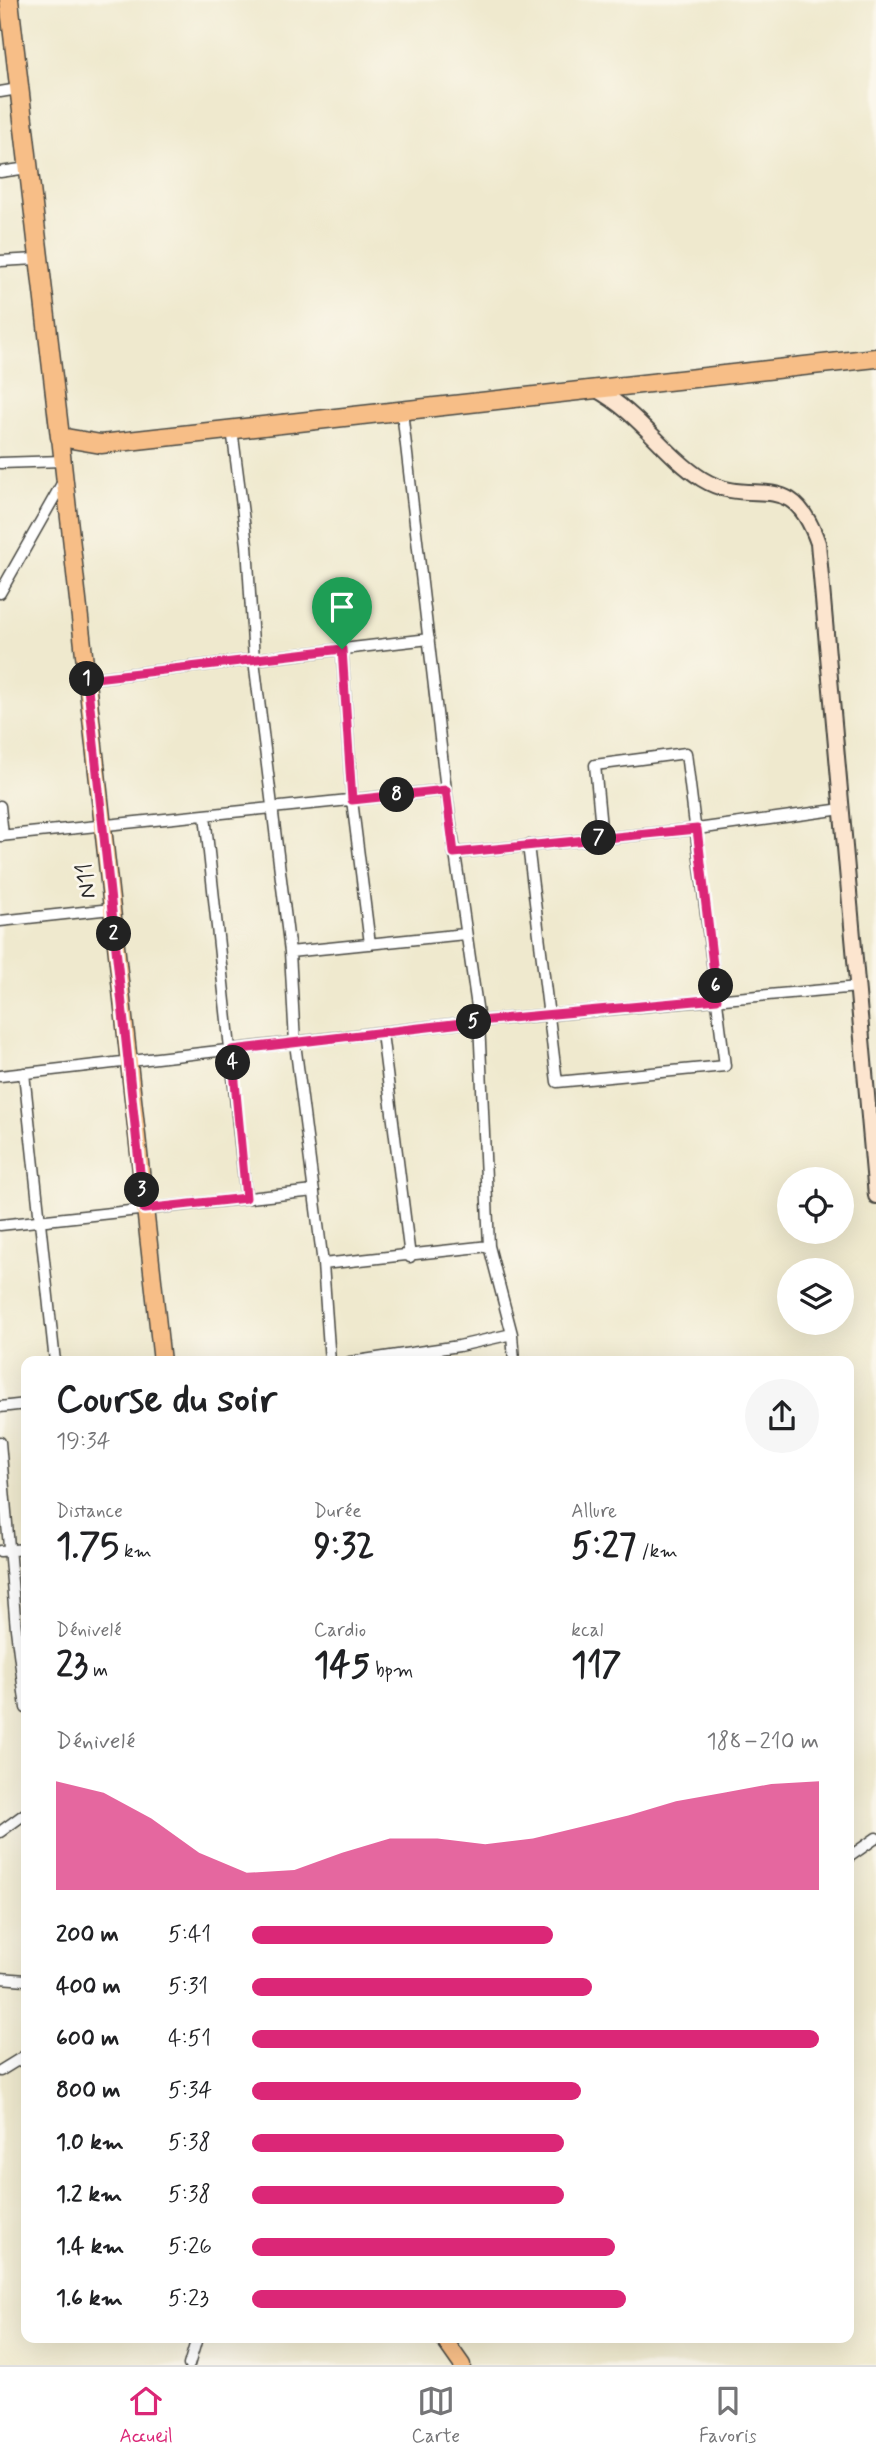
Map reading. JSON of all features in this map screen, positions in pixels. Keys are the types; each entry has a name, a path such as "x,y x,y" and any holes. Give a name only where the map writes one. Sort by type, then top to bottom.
{"highway":[{"path":"9,0 9,91 27,169 60,438 101,444 876,358"}],"main road":[{"name":"N11","path":"60,438 161,1356"},
{"path":"447,2343 462,2365"}],"street":[{"path":"0,172 27,169"},
{"path":"0,261 37,259"},
{"path":"595,389 626,410 702,479 728,489 772,492 793,501 805,511 820,556 876,1196"},
{"path":"402,411 446,790 479,1021 489,1246 512,1334 513,1356"},
{"path":"232,429 247,545 254,660 290,952 295,1043 323,1264 330,1356"},
{"path":"0,463 63,461"},
{"path":"0,593 65,480"},
{"path":"87,679 429,639"},
{"path":"342,649 352,800 370,944"},
{"path":"528,845 557,1082 725,1066 686,753 595,765 602,838"},
{"path":"0,806 2,836 446,790"},
{"path":"454,853 697,829 842,809"},
{"path":"205,815 246,1198"},
{"path":"0,921 111,909"},
{"path":"290,952 466,934"},
{"path":"0,1076 479,1021 858,987"},
{"path":"382,1033 410,1257"},
{"path":"24,1073 54,1356"},
{"path":"0,1225 314,1191"},
{"path":"323,1264 410,1257 489,1246"},
{"path":"391,1356 459,1346 512,1334"},
{"path":"0,1407 21,1405"},
{"path":"0,1442 4,1554 21,1673"},
{"path":"0,1832 21,1817"},
{"path":"854,1853 876,1838"},
{"path":"0,1978 21,1980"},
{"path":"0,2071 21,2058"},
{"path":"189,2365 196,2343"}],"route":[{"path":"342,649 352,800 446,790 454,853 697,829 717,999 479,1021 232,1050 246,1198 144,1209 87,679 342,649"}]}
